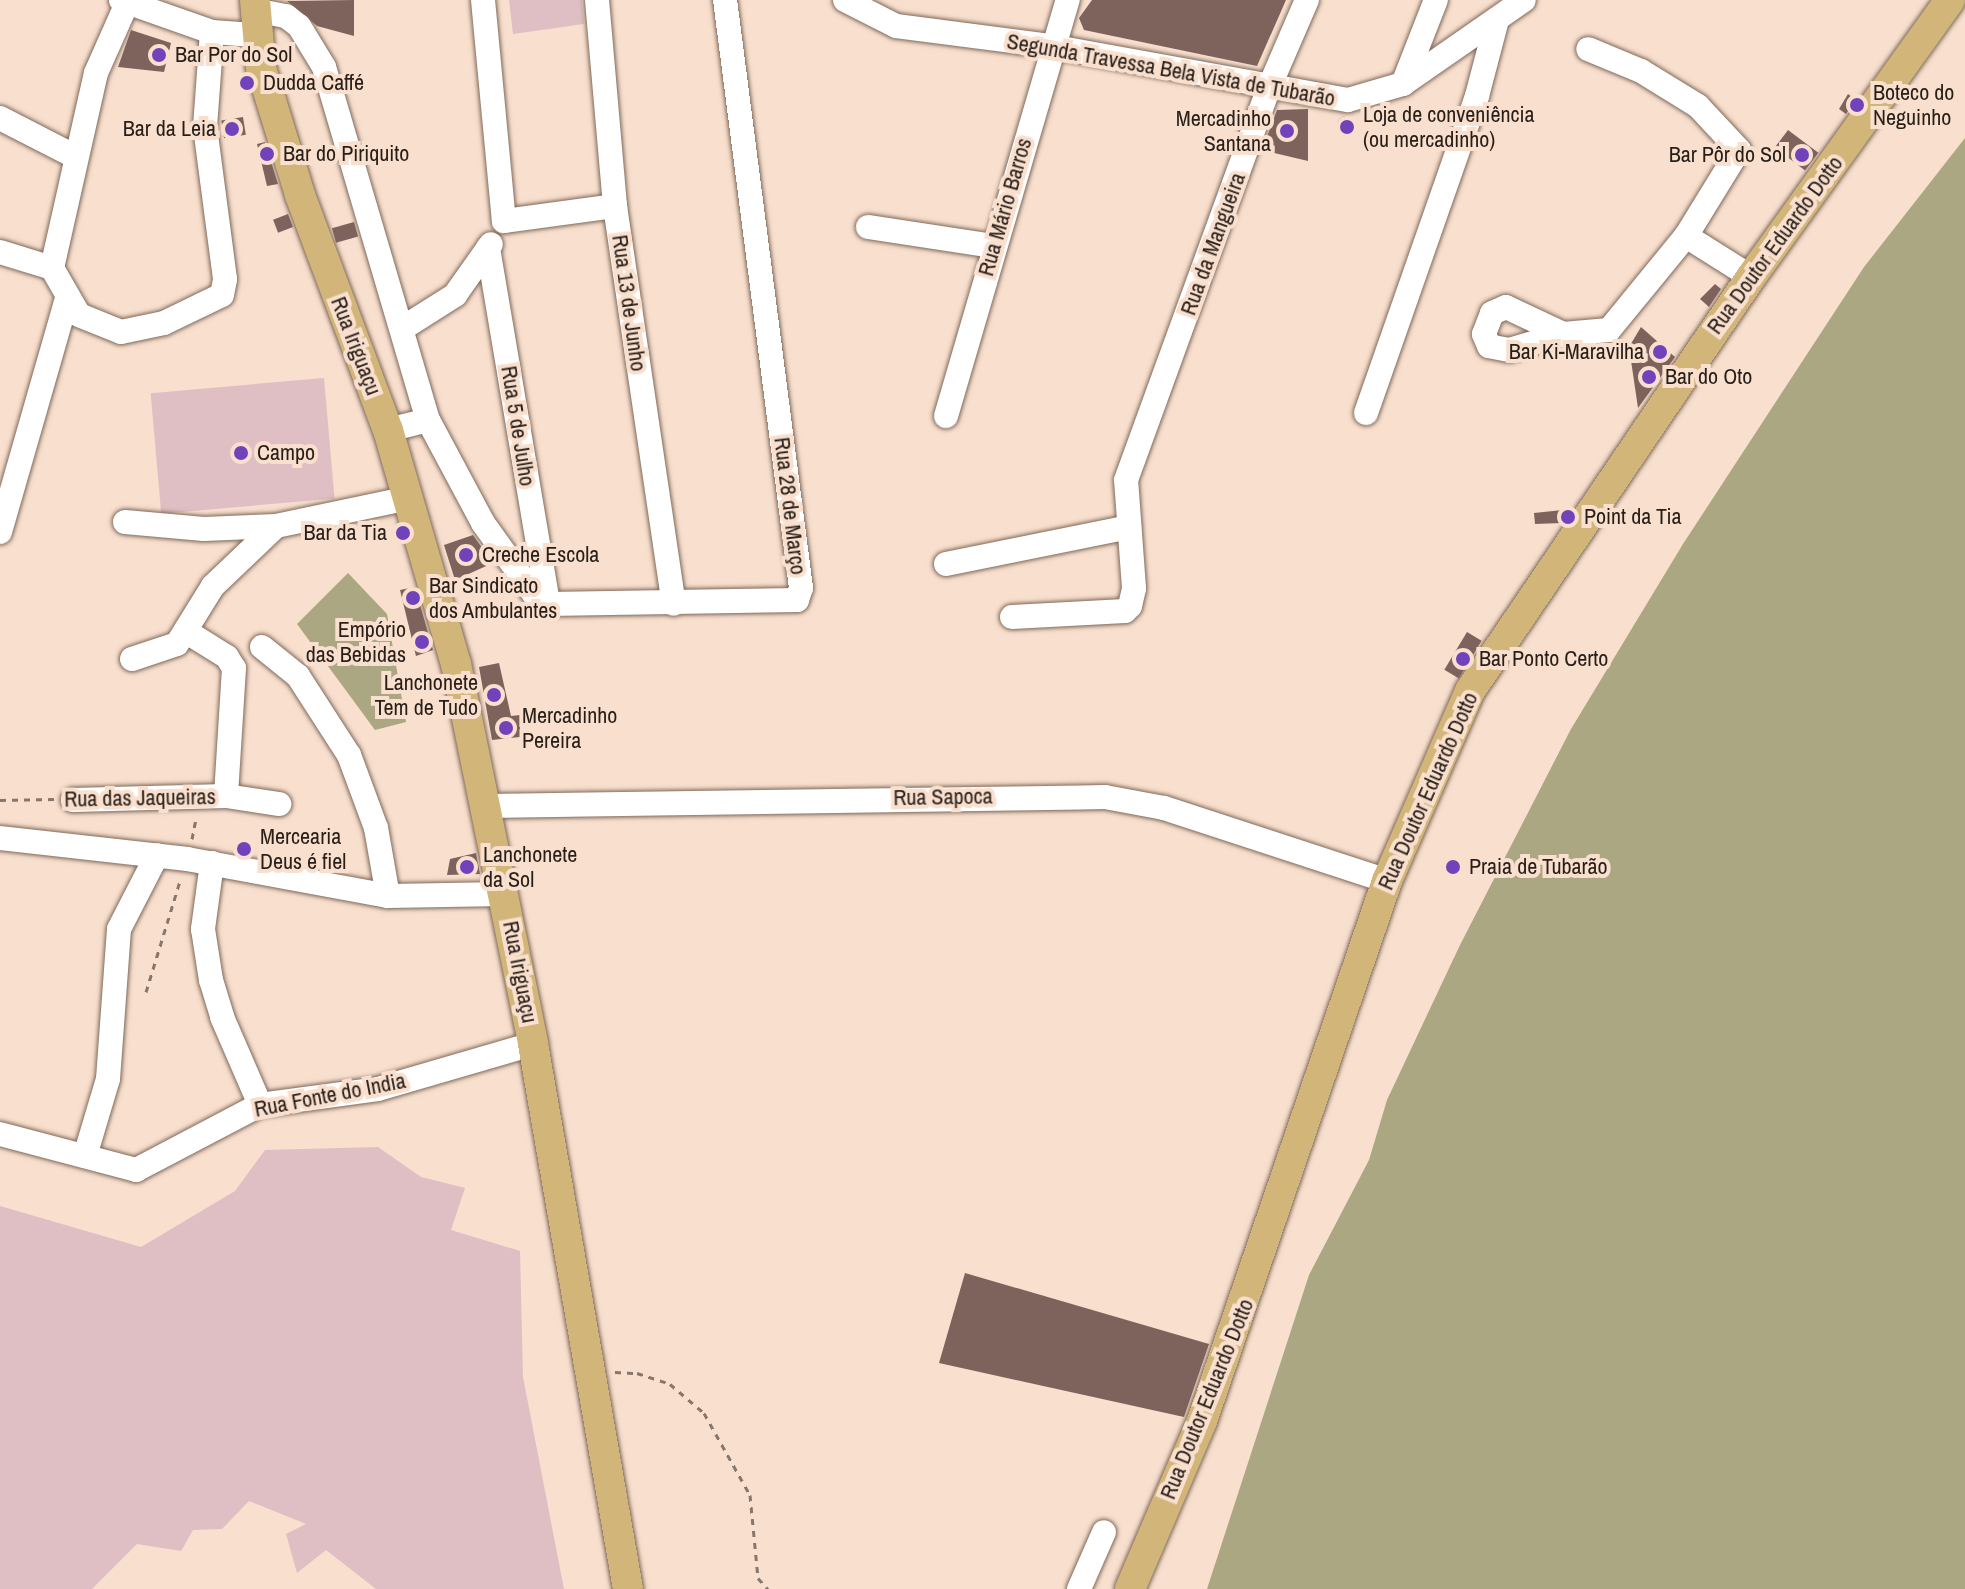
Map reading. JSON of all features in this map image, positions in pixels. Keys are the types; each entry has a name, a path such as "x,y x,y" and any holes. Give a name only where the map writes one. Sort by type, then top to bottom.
{"main road":[{"name":"Rua Doutor Eduardo Dotto","path":"1130,1589 1202,1421 1387,881 1470,691 1751,277 1950,0"},
{"name":"Rua Iriguaçu","path":"254,15 300,195 388,430 456,664 533,1044 628,1589"}],"street":[{"path":"403,328 455,295 504,221 483,0"},
{"name":"Rua 13 de Junho","path":"597,0 615,206 674,604"},
{"name":"Rua 28 de Março","path":"548,604 793,602 801,588 725,0"},
{"name":"Segunda Travessa Bela Vista de Tubarão","path":"845,0 896,26 1050,46 1268,90 1348,100 1403,84 1524,0"},
{"name":"Rua Mário Barros","path":"946,416 1050,46 1068,0"},
{"name":"Rua da Mangueira","path":"1129,527 1125,490 1268,90 1307,0"},
{"path":"1403,84 1436,0"},
{"path":"212,32 205,127 225,279 222,295 132,332 90,321 67,299 52,268 74,156 103,50 124,1 212,32 254,15 286,16 299,26 324,67 428,420 483,523 534,594 548,604"},
{"path":"1366,413 1477,96 1497,20"},
{"path":"1563,334 1609,330 1618,323 1686,236 1738,156 1736,142 1698,106 1641,71 1588,49"},
{"path":"0,118 74,156"},
{"path":"504,221 615,206"},
{"path":"868,227 994,246"},
{"path":"1686,236 1751,277"},
{"name":"Rua 5 de Julho","path":"488,248 548,604"},
{"path":"0,252 52,268"},
{"path":"0,532 67,299"},
{"path":"388,430 428,420"},
{"path":"125,522 204,529 276,526 409,498"},
{"path":"132,659 177,644 213,586 276,526"},
{"path":"946,564 1129,527 1134,588 1125,611 1012,617"},
{"path":"187,632 227,657 234,668 226,796"},
{"path":"262,647 298,676 349,755 376,828 388,896"},
{"name":"Rua das Jaqueiras","path":"73,800 226,796 279,804"},
{"name":"Rua Sapoca","path":"487,806 1105,797 1164,808 1387,881"},
{"path":"0,838 187,859 388,896 505,894"},
{"path":"85,1156 108,1079 119,929 157,855"},
{"path":"212,863 203,929 211,980 222,1017 260,1105"},
{"name":"Rua Fonte do India","path":"0,1134 118,1167 151,1167 206,1130 260,1105 378,1089 533,1044"},
{"path":"1079,1589 1104,1532"}],"path":[{"path":"146,992 187,859 201,796"},
{"name":"Rua das Jaqueiras","path":"0,800 73,800"},
{"path":"591,1372 637,1373 670,1384 704,1413 750,1495 758,1578 768,1589"}],"shaded area":[{"path":"509,0 582,0 584,24 513,34"},
{"path":"1965,138 1965,1589 1207,1589 1309,1275 1369,1160 1387,1100 1460,945 1571,729 1683,544 1864,267"},
{"path":"324,378 335,499 161,514 151,393"},
{"path":"348,573 387,614 406,722 375,730 297,624"},
{"path":"378,1147 421,1177 465,1188 451,1230 520,1251 523,1377 564,1589 376,1589 326,1550 297,1573 286,1534 306,1524 249,1501 222,1529 193,1530 181,1551 137,1544 92,1589 0,1589 0,1206 141,1247 235,1191 265,1150"}],"building":[{"path":"354,0 354,36 317,26 287,1"},
{"path":"1092,0 1286,0 1257,66 1084,30 1079,18"},
{"path":"131,30 171,43 164,72 118,67"},
{"path":"1848,94 1856,100 1846,114 1839,109"},
{"path":"1308,109 1308,161 1262,150 1277,110"},
{"path":"1342,116 1350,116 1355,125 1353,132 1342,134 1337,129 1337,121"},
{"path":"243,117 246,135 224,138 221,120"},
{"path":"1788,130 1818,153 1805,170 1775,148"},
{"path":"265,142 278,184 267,186 257,144"},
{"path":"288,214 293,227 278,233 273,220"},
{"path":"354,222 358,236 336,243 332,228"},
{"path":"1715,284 1721,289 1709,307 1700,299"},
{"path":"1641,327 1675,357 1638,408 1629,347"},
{"path":"1572,509 1562,523 1535,524 1534,513"},
{"path":"473,535 493,563 455,580 444,545"},
{"path":"415,587 433,650 416,656 400,590"},
{"path":"1467,632 1482,641 1459,678 1444,670"},
{"path":"499,663 511,716 520,715 520,737 492,740 479,667"},
{"path":"476,853 480,874 447,875 450,859"},
{"path":"965,1273 1209,1344 1184,1417 939,1363"}],"place":[{"name":"Bar Por do Sol","path":"159,55"},
{"name":"Dudda Caffé","path":"247,83"},
{"name":"Boteco do Neguinho","path":"1857,105"},
{"name":"Loja de conveniência (ou mercadinho)","path":"1347,127"},
{"name":"Bar da Leia","path":"232,129"},
{"name":"Mercadinho Santana","path":"1287,131"},
{"name":"Bar do Piriquito","path":"267,154"},
{"name":"Bar Pôr do Sol","path":"1802,155"},
{"name":"Bar Ki-Maravilha","path":"1660,352"},
{"name":"Bar do Oto","path":"1649,377"},
{"name":"Campo","path":"241,453"},
{"name":"Point da Tia","path":"1568,517"},
{"name":"Bar da Tia","path":"403,533"},
{"name":"Creche Escola","path":"466,555"},
{"name":"Bar Sindicato dos Ambulantes","path":"413,598"},
{"name":"Empório das Bebidas","path":"422,642"},
{"name":"Bar Ponto Certo","path":"1463,659"},
{"name":"Lanchonete Tem de Tudo","path":"494,695"},
{"name":"Mercadinho Pereira","path":"506,728"},
{"name":"Mercearia Deus é fiel","path":"244,849"},
{"name":"Lanchonete da Sol","path":"467,867"},
{"name":"Praia de Tubarão","path":"1453,867"}]}
